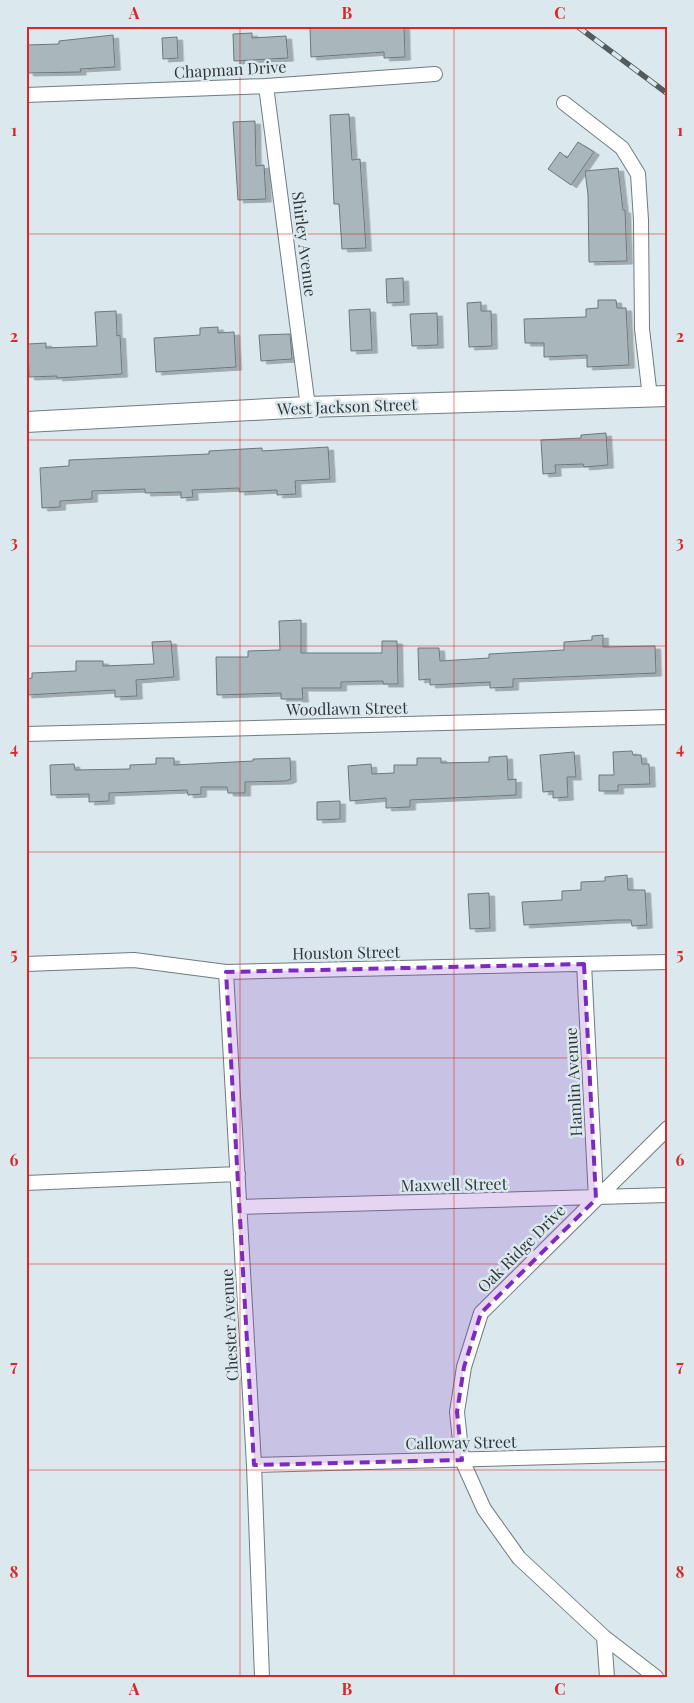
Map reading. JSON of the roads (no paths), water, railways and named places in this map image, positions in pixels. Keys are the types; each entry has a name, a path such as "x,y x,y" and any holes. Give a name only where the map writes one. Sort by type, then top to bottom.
{"street":[{"name":"Chapman Drive","path":"26,95 266,86 435,74"},
{"name":"Shirley Avenue","path":"266,86 308,407"},
{"path":"564,104 622,148 638,174 641,220 642,329 659,396"},
{"name":"West Jackson Street","path":"26,422 308,407 659,396"},
{"name":"Woodlawn Street","path":"26,734 668,717"},
{"name":"Houston Street","path":"26,964 134,960 226,972 668,962"},
{"name":"Hamlin Avenue","path":"584,964 596,1199"},
{"name":"Chester Avenue","path":"226,972 254,1465 262,1677"},
{"name":"Oak Ridge Drive","path":"656,1677 604,1637 519,1558 484,1509 462,1460 457,1412 464,1367 481,1312 668,1128"},
{"path":"26,1183 238,1174"},
{"name":"Maxwell Street","path":"240,1206 596,1199 668,1195"},
{"name":"Calloway Street","path":"254,1465 668,1454"},
{"path":"604,1637 607,1677"}],"railway":[{"path":"577,26 668,94"}]}
